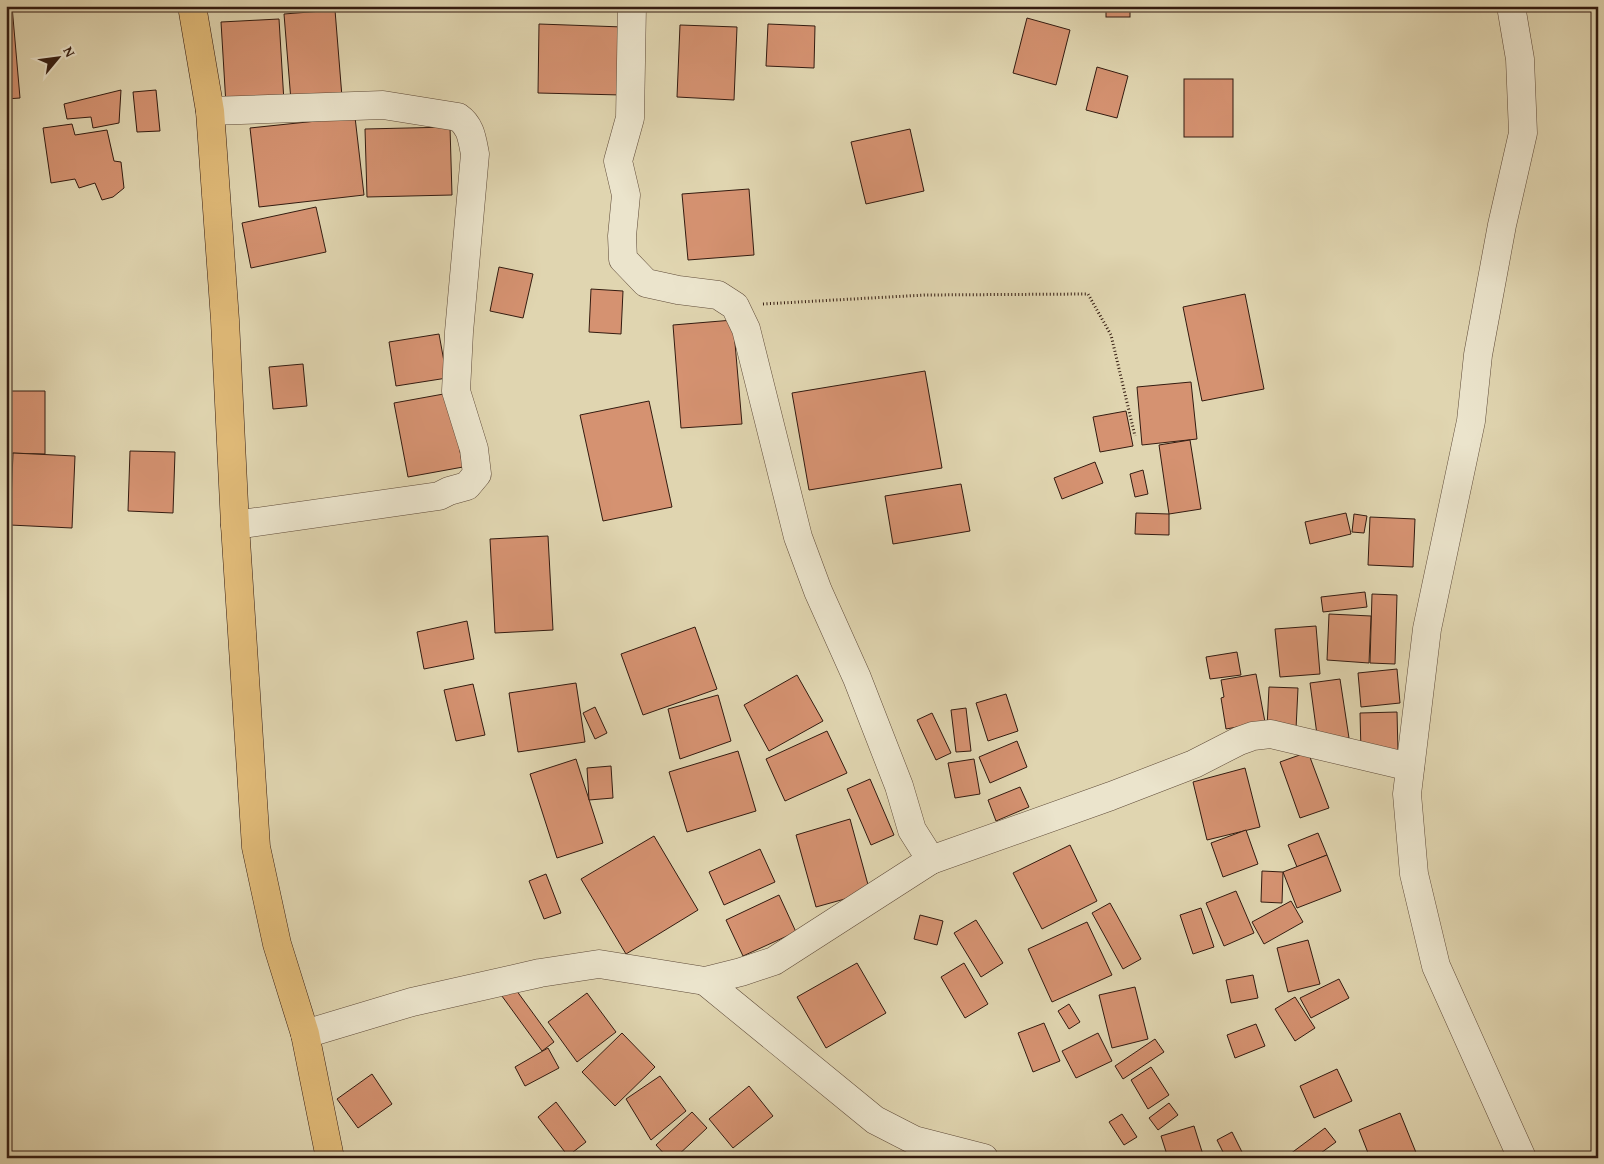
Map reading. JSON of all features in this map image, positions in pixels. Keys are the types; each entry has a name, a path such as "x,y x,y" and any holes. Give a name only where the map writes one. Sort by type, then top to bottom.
{"main road":[{"path":"192,6 210,111 225,320 235,525 256,847 277,944 305,1034 330,1158"}],"street":[{"path":"632,6 630,118 618,161 626,195 622,236 623,259 646,283 678,290 718,294 735,306 746,329 802,546 818,591 856,678 899,786 912,830 931,860"},
{"path":"1511,6 1520,60 1523,133 1502,224 1478,355 1471,421 1427,630 1407,794 1414,874 1436,966 1522,1158"},
{"path":"210,111 383,105 458,116 465,122 472,136 475,154 459,332 456,390 474,449 477,474 467,486 439,496 235,525"},
{"path":"305,1034 412,1002 540,973 599,964 705,981 742,972 774,961 931,860 1111,796 1194,764 1253,736 1271,734 1410,767"},
{"path":"705,981 875,1120 914,1140 984,1158"}],"path":[{"path":"735,306 925,295 1088,294 1110,335 1135,436"}],"building":[{"path":"6,6 12,6 20,98 6,99"},
{"path":"772,6 808,6 808,11 772,10"},
{"path":"1106,6 1130,6 1130,17 1106,17"},
{"path":"335,10 342,97 291,101 284,14"},
{"path":"1027,18 1070,30 1056,85 1013,73"},
{"path":"279,19 284,102 226,105 221,22"},
{"path":"539,24 623,27 622,95 538,93"},
{"path":"768,24 815,26 814,68 766,66"},
{"path":"680,25 737,27 734,100 677,97"},
{"path":"1097,67 1128,76 1117,118 1086,110"},
{"path":"1184,79 1233,79 1233,137 1184,137"},
{"path":"121,90 119,123 93,128 91,117 67,119 64,104"},
{"path":"156,90 160,131 137,132 133,92"},
{"path":"355,117 364,195 259,207 250,128"},
{"path":"72,124 75,135 107,130 114,161 121,162 124,188 113,197 102,200 95,183 79,188 75,179 51,183 43,128"},
{"path":"450,127 452,195 367,197 365,129"},
{"path":"910,129 924,191 866,204 851,142"},
{"path":"749,189 754,255 688,260 682,194"},
{"path":"316,207 326,252 251,268 242,223"},
{"path":"499,267 533,274 523,318 490,311"},
{"path":"591,289 623,291 621,334 589,332"},
{"path":"1245,294 1264,389 1202,401 1183,307"},
{"path":"733,320 742,424 681,428 673,325"},
{"path":"439,334 447,378 396,386 389,342"},
{"path":"303,364 307,406 273,409 269,367"},
{"path":"925,371 942,468 809,490 792,393"},
{"path":"1191,382 1197,439 1142,445 1137,387"},
{"path":"6,391 45,391 45,454 6,453"},
{"path":"449,393 463,467 408,477 394,403"},
{"path":"649,401 672,507 603,521 580,415"},
{"path":"1126,411 1133,446 1100,452 1093,417"},
{"path":"1190,440 1201,509 1169,514 1159,445"},
{"path":"130,451 175,452 173,513 128,511"},
{"path":"13,453 75,456 72,528 10,525"},
{"path":"1095,462 1103,483 1062,499 1054,478"},
{"path":"1143,470 1148,494 1135,497 1130,474"},
{"path":"961,484 970,531 893,544 885,496"},
{"path":"1136,513 1169,514 1169,535 1135,534"},
{"path":"1346,513 1351,534 1310,544 1305,522"},
{"path":"1354,514 1367,516 1364,533 1352,532"},
{"path":"1370,517 1415,519 1413,567 1368,565"},
{"path":"548,536 553,630 495,633 490,539"},
{"path":"1365,592 1367,607 1323,612 1321,597"},
{"path":"1372,594 1397,595 1395,664 1370,663"},
{"path":"1329,614 1371,616 1369,663 1327,660"},
{"path":"467,621 474,659 424,669 417,632"},
{"path":"1316,626 1320,674 1280,677 1275,629"},
{"path":"695,627 717,689 643,715 621,654"},
{"path":"1237,652 1241,675 1210,679 1206,657"},
{"path":"1397,669 1400,703 1361,707 1358,673"},
{"path":"1256,674 1265,722 1226,729 1221,698 1224,697 1221,680"},
{"path":"797,675 823,721 769,751 744,705"},
{"path":"1340,679 1349,738 1318,742 1310,683"},
{"path":"576,683 585,742 518,752 509,693"},
{"path":"473,684 485,735 456,741 444,690"},
{"path":"1269,687 1298,688 1296,729 1267,728"},
{"path":"1006,694 1018,731 988,741 976,703"},
{"path":"718,695 731,741 680,759 668,709"},
{"path":"595,707 607,733 595,739 583,713"},
{"path":"966,708 971,751 956,752 951,710"},
{"path":"1397,712 1398,752 1361,752 1360,713"},
{"path":"932,713 951,753 936,760 917,720"},
{"path":"827,731 847,773 785,801 766,759"},
{"path":"1017,741 1027,767 990,783 979,757"},
{"path":"738,751 756,811 687,832 669,772"},
{"path":"1308,752 1329,808 1300,818 1280,762"},
{"path":"576,759 603,843 557,858 530,774"},
{"path":"974,759 980,794 955,798 948,763"},
{"path":"611,766 613,798 589,800 587,768"},
{"path":"1245,768 1260,827 1207,840 1193,782"},
{"path":"870,779 894,835 871,845 847,789"},
{"path":"1020,787 1029,807 996,821 988,800"},
{"path":"850,819 870,892 816,907 796,835"},
{"path":"1246,830 1258,864 1223,877 1211,843"},
{"path":"1318,833 1327,855 1297,867 1288,845"},
{"path":"654,836 698,910 626,954 581,879"},
{"path":"1070,845 1097,901 1042,929 1013,873"},
{"path":"760,849 775,882 724,905 709,872"},
{"path":"1327,855 1341,891 1297,908 1283,872"},
{"path":"1262,871 1283,872 1282,903 1261,902"},
{"path":"546,874 561,913 544,919 529,881"},
{"path":"1236,891 1254,933 1224,946 1206,903"},
{"path":"779,895 796,932 743,956 726,920"},
{"path":"1291,901 1303,922 1264,944 1252,922"},
{"path":"1110,903 1141,959 1123,969 1092,913"},
{"path":"1201,908 1214,947 1193,954 1180,915"},
{"path":"920,915 943,921 937,945 914,939"},
{"path":"976,920 1003,963 981,977 954,933"},
{"path":"1087,922 1112,975 1052,1002 1028,949"},
{"path":"1308,940 1320,984 1288,992 1277,948"},
{"path":"857,963 886,1013 826,1048 797,997"},
{"path":"964,963 988,1004 965,1018 941,977"},
{"path":"1253,975 1258,998 1231,1003 1226,980"},
{"path":"1339,979 1349,998 1311,1018 1300,998"},
{"path":"511,983 554,1042 542,1051 499,992"},
{"path":"1135,987 1148,1039 1112,1048 1099,995"},
{"path":"587,993 616,1032 577,1062 548,1022"},
{"path":"1295,997 1315,1028 1295,1041 1275,1009"},
{"path":"1069,1004 1080,1022 1069,1029 1058,1011"},
{"path":"1044,1023 1060,1061 1033,1072 1018,1033"},
{"path":"1256,1024 1265,1046 1235,1058 1227,1035"},
{"path":"622,1033 655,1067 615,1106 582,1072"},
{"path":"1098,1033 1112,1061 1076,1078 1062,1051"},
{"path":"1155,1039 1164,1052 1123,1079 1115,1066"},
{"path":"548,1048 559,1068 525,1086 515,1067"},
{"path":"1151,1067 1169,1095 1148,1109 1131,1080"},
{"path":"1337,1069 1352,1101 1314,1118 1300,1086"},
{"path":"372,1074 392,1104 358,1128 337,1099"},
{"path":"660,1076 686,1111 651,1140 626,1099"},
{"path":"749,1086 773,1116 733,1148 709,1119"},
{"path":"556,1102 586,1142 568,1156 538,1117"},
{"path":"1169,1103 1178,1115 1158,1130 1149,1118"},
{"path":"692,1112 707,1128 675,1158 668,1158 656,1145"},
{"path":"1400,1113 1417,1155 1411,1158 1370,1158 1359,1130"},
{"path":"1122,1114 1137,1137 1124,1145 1109,1122"},
{"path":"1194,1126 1204,1158 1168,1158 1161,1136"},
{"path":"1325,1128 1336,1142 1314,1158 1286,1157"},
{"path":"1232,1132 1243,1154 1235,1158 1226,1158 1217,1140"}]}
